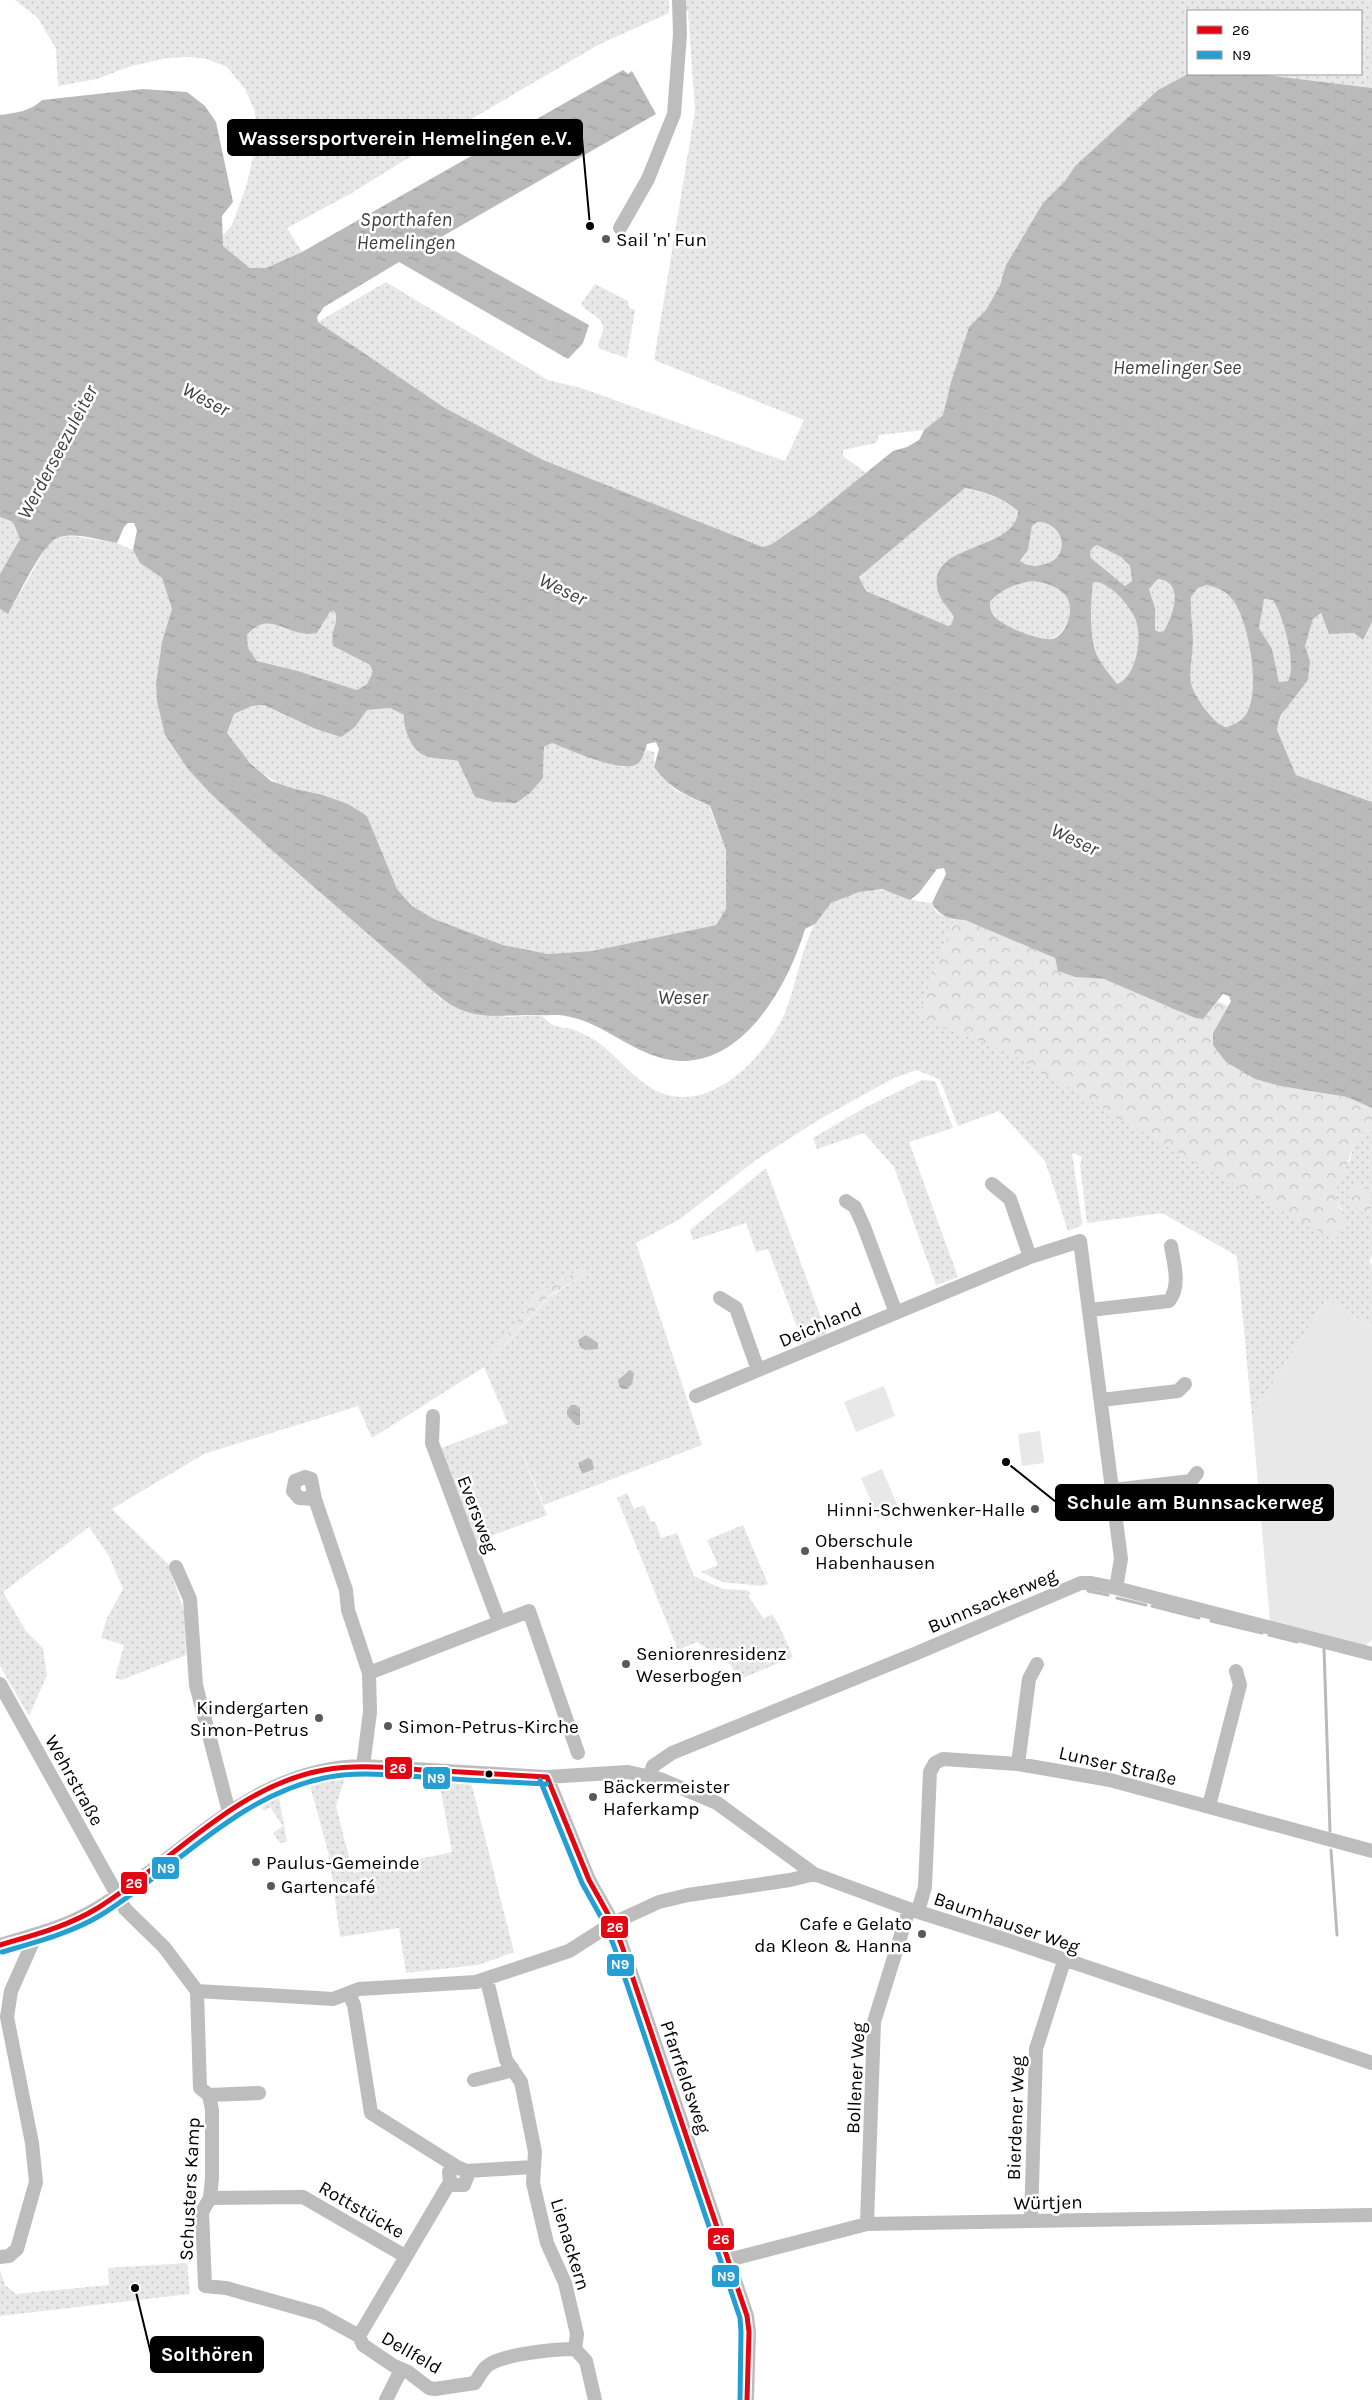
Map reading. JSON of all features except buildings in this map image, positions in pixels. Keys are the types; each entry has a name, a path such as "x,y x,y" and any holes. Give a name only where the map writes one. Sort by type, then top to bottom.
{"street":[{"path":"620,228 648,179 674,114 680,34 679,0"},
{"path":"992,1184 1010,1199 1030,1257"},
{"path":"846,1201 855,1207 861,1220 896,1313"},
{"name":"Deichland","path":"696,1396 1030,1257 1080,1241 1121,1559 1116,1588"},
{"path":"1090,1310 1170,1300 1175,1294 1176,1284 1171,1246"},
{"path":"720,1298 736,1308 758,1370"},
{"path":"1101,1400 1178,1391 1185,1384"},
{"name":"Eversweg","path":"433,1416 432,1443 499,1622"},
{"path":"1113,1490 1191,1481 1197,1473"},
{"path":"315,1499 346,1590 348,1610 369,1673 370,1712 363,1766"},
{"path":"176,1567 190,1599 196,1685 229,1812"},
{"name":"Bunnsackerweg","path":"650,1776 653,1766 662,1757 933,1646 1073,1585 1091,1582 1372,1654"},
{"path":"369,1673 529,1611 578,1753"},
{"path":"1018,1764 1029,1679 1037,1664"},
{"path":"1209,1806 1240,1685 1236,1672"},
{"name":"Wehrstraße","path":"0,1684 125,1909 164,1947 197,1991"},
{"name":"Lunser Straße","path":"914,1910 925,1887 930,1772 935,1763 943,1759 1018,1764 1110,1780 1372,1851"},
{"name":"Baumhauser Weg","path":"4,1944 74,1921 118,1895 229,1812 261,1793 294,1778 327,1769 363,1766 547,1777 628,1772 650,1776 689,1790 717,1803 814,1874 914,1910 1372,2066"},
{"name":"Pfarrfeldsweg","path":"547,1777 589,1880 613,1923 747,2316 749,2332 747,2400"},
{"path":"197,1991 333,1999 359,1989 487,1980 569,1951 613,1923 660,1902 688,1895 790,1880 814,1874"},
{"name":"Bollener Weg","path":"867,2224 874,2022 914,1910"},
{"path":"0,2257 9,2256 17,2249 36,2182 32,2143 7,2017 11,1991 36,1935"},
{"path":"4,1944 17,1952 21,1971"},
{"name":"Bierdener Weg","path":"1031,2221 1036,2049 1064,1961"},
{"name":"Lienackern","path":"487,1980 506,2060 521,2082 535,2152 533,2183 548,2243 565,2283 577,2334 575,2349"},
{"name":"Schusters Kamp","path":"197,1991 200,2088 209,2095 259,2093"},
{"path":"349,1994 354,2005 371,2113 468,2175 464,2185 459,2186 450,2182 359,2336"},
{"path":"474,2080 506,2072 512,2068"},
{"name":"Schusters Kamp","path":"205,2286 202,2212 210,2198 212,2178 212,2110 209,2095"},
{"path":"461,2169 533,2166"},
{"name":"Rottstücke","path":"210,2198 303,2197 405,2256"},
{"name":"Würtjen","path":"728,2260 867,2224 1372,2215"},
{"name":"Dellfeld","path":"205,2286 226,2288 319,2314 359,2336 363,2345 401,2370 408,2372 429,2388 445,2389 475,2383 486,2366 495,2360 556,2349 575,2349"},
{"path":"575,2349 586,2361 594,2400"},
{"path":"386,2400 401,2370"}],"green space":[{"path":"15,0 669,0 669,13 598,45 468,121 350,194 287,228 302,252 266,268 250,268 223,246 223,235 232,225 246,187 256,145 255,111 245,89 227,67 207,59 191,57 168,58 131,66 97,79 58,86 56,49 38,18"},
{"path":"682,0 1372,0 1372,88 1266,75 1362,75 1362,10 1187,10 1187,75 1158,90 1075,166 1065,181 1043,203 1006,265 1000,285 986,310 969,327 951,382 943,415 924,430 879,435 876,443 843,450 843,456 866,473 802,525 775,542 763,547 543,461 445,408 318,322 386,282 548,380 581,388 785,461 804,420 654,360 695,111 688,11 683,11"},
{"path":"595,284 628,301 629,308 635,310 627,358 600,349 598,346 603,331 602,322 581,304"},
{"path":"965,488 999,499 1018,511 1016,520 1005,533 962,552 945,563 939,596 954,617 951,625 948,626 866,591 859,577"},
{"path":"0,517 13,522 20,539 0,574"},
{"path":"1037,522 1055,528 1061,539 1061,551 1057,557 1049,562 1039,565 1024,564 1020,562 1028,550 1032,526"},
{"path":"73,536 117,543 133,550 140,563 162,578 172,609 157,701 161,708 440,999 507,1017 541,1015 555,1026 572,1029 596,1041 648,1086 668,1095 687,1097 705,1093 723,1085 756,1058 769,1041 787,1008 809,935 824,910 833,902 856,893 869,890 884,890 909,899 932,903 937,913 954,920 919,1015 983,972 1335,1241 1342,1210 1334,1197 1338,1181 1350,1160 1354,1143 1372,1125 1372,1256 1369,1262 1372,1264 1372,1327 1327,1299 1252,1416 1237,1256 1162,1213 1087,1223 1080,1165 1082,1157 1072,1153 1082,1222 1081,1226 1068,1231 1045,1161 999,1111 958,1126 939,1079 916,1070 892,1079 820,1119 756,1160 680,1219 636,1243 702,1445 544,1505 511,1428 547,1515 475,1542 441,1448 508,1423 484,1367 372,1438 358,1406 204,1454 112,1509 168,1564 185,1613 186,1655 121,1680 115,1678 124,1645 101,1638 107,1618 123,1589 109,1556 89,1527 3,1592 26,1631 43,1648 47,1675 29,1716 0,1666 0,609 8,614 47,546 58,537","holes":["580,1269 587,1273 549,1297 490,1362 488,1359 538,1294"]},
{"path":"1097,545 1121,557 1130,566 1132,581 1125,586 1091,558 1091,550"},
{"path":"1158,579 1166,581 1174,593 1171,617 1164,631 1159,632 1155,630 1155,608 1149,588"},
{"path":"1033,581 1053,586 1060,590 1068,598 1071,606 1071,613 1064,628 1053,638 1046,641 1020,632 1003,623 996,618 990,603 1010,588"},
{"path":"1096,582 1108,587 1124,601 1135,618 1137,626 1138,645 1134,665 1124,680 1117,684 1101,662 1094,647 1092,610 1093,583"},
{"path":"1207,585 1224,591 1233,599 1244,624 1251,658 1253,676 1249,707 1242,719 1230,726 1220,725 1211,717 1198,699 1191,681 1193,639 1191,597 1198,588"},
{"path":"1263,599 1273,600 1285,627 1291,663 1288,681 1279,682 1272,649 1259,628"},
{"path":"334,611 336,619 332,636 333,646 370,665 374,672 367,684 357,690 298,671 257,661 248,648 247,635 256,627 272,624 307,634 317,633 330,612"},
{"path":"1321,613 1329,634 1354,633 1363,640 1372,622 1372,802 1296,775 1277,730 1278,723 1310,661 1305,646 1313,619"},
{"path":"264,705 286,715 355,727 367,710 390,708 404,715 412,739 420,751 458,761 464,770 467,781 543,778 544,747 552,743 623,767 641,759 647,750 654,752 654,767 675,790 709,806 726,850 726,909 716,925 592,951 548,954 503,945 434,919 412,906 397,889 367,816 321,794 294,789 273,780 240,751 227,733 234,714 252,706"},
{"path":"954,920 965,920 1055,958 1059,971 1075,977 1104,979 1195,1018 1203,1019 1217,1001 1228,1006 1213,1033 1226,1062 1255,1079 1280,1086 1347,1097 1372,1108 1372,1125 1354,1143 1345,1172 1338,1182 1335,1197 1345,1221 1336,1241 1173,1150 1008,1052 932,1023 919,1015"},
{"path":"922,1080 935,1081 953,1128 909,1142 958,1277 936,1285 894,1167 864,1133 817,1149 813,1138 864,1108"},
{"path":"766,1168 827,1334 803,1343 768,1249 756,1252 746,1223 693,1240 690,1230"},
{"path":"1358,1186 1367,1188 1371,1197 1370,1212 1365,1214 1349,1200 1352,1190"},
{"path":"580,1269 587,1273 549,1296 490,1362 488,1359 538,1294"},
{"path":"1327,1299 1372,1327 1372,1640 1365,1646 1270,1623 1252,1416"},
{"path":"884,1386 895,1416 856,1432 844,1402"},
{"path":"1040,1431 1044,1463 1022,1466 1018,1434"},
{"path":"882,1469 899,1509 878,1518 861,1478"},
{"path":"627,1493 634,1509 644,1505 651,1522 655,1521 661,1538 677,1533 694,1576 723,1589 746,1590 751,1593 748,1596 764,1619 772,1614 793,1657 738,1680 731,1665 697,1642 678,1650 617,1498"},
{"path":"743,1525 768,1584 762,1586 722,1582 701,1572 718,1565 707,1540"},
{"path":"345,1777 336,1806 353,1873 452,1852 439,1781 471,1782 514,1952 478,1965 406,1973 399,1928 340,1937 329,1855 309,1782"},
{"path":"279,1797 287,1842 280,1843 273,1833 283,1826 270,1807 264,1811 259,1804"},
{"path":"187,2263 190,2294 0,2316 0,2270 5,2285 16,2294 109,2285 108,2268"}],"water":[{"path":"623,70 628,74 632,71 656,114 436,240 589,325 583,343 568,359 399,262 324,307 317,317 318,322 445,408 543,460 763,547 772,544 814,515 893,451 907,447 919,440 924,430 943,415 951,382 969,327 986,310 1000,285 1006,265 1043,203 1065,181 1075,166 1158,90 1187,75 1266,75 1372,88 1372,622 1363,640 1354,633 1329,634 1321,613 1313,619 1305,646 1310,661 1308,680 1281,715 1277,730 1296,775 1372,802 1372,1108 1347,1097 1280,1086 1255,1079 1226,1062 1213,1045 1213,1033 1231,1001 1229,996 1223,994 1203,1019 1195,1018 1104,979 1075,977 1058,971 1055,958 965,920 954,919 942,914 932,903 946,874 944,868 937,869 919,893 910,900 882,889 859,892 831,903 815,924 805,929 797,953 785,978 771,1003 754,1025 734,1043 711,1056 686,1061 658,1057 577,1019 559,1015 490,1016 477,1014 451,1005 437,995 275,853 209,792 188,769 165,735 157,701 156,684 162,642 172,609 162,578 140,563 133,550 137,530 134,523 128,523 124,527 117,543 73,535 59,537 52,541 38,560 8,614 0,609 0,574 20,539 13,522 0,517 0,115 28,109 42,100 143,89 187,92 205,106 216,122 233,202 222,216 223,246 250,268 266,268 302,252","holes":["965,488 993,496 1006,502 1018,511 1013,524 1003,534 959,554 946,562 938,572 938,591 941,599 954,617 951,625 948,626 866,591 859,577","1037,522 1044,523 1055,528 1059,533 1062,545 1061,551 1049,563 1034,566 1020,561 1028,550 1032,526","1097,545 1121,557 1130,566 1132,581 1125,586 1091,558 1090,552","1158,579 1166,581 1172,586 1174,593 1171,617 1164,631 1159,632 1155,630 1155,608 1149,589","1033,581 1056,588 1067,597 1070,610 1067,623 1055,638 1042,639 1015,629 999,621 991,610 990,602 1000,593 1015,585","1093,583 1102,584 1119,596 1135,618 1137,626 1138,645 1134,665 1124,680 1117,684 1101,662 1094,648 1091,620","1207,585 1228,594 1239,610 1244,624 1252,659 1252,694 1249,708 1243,718 1237,723 1226,727 1215,721 1205,709 1191,683 1190,672 1193,640 1191,597 1198,588","1264,599 1273,600 1281,617 1288,640 1291,663 1288,681 1279,682 1272,649 1259,628","334,611 336,614 332,635 333,646 370,665 373,672 367,684 357,690 298,671 257,661 248,648 247,635 256,627 272,624 297,632 317,633 330,612","264,705 316,729 341,737 355,727 367,710 390,708 404,715 409,738 416,749 426,756 458,761 475,797 493,802 516,803 530,793 543,778 544,747 552,743 595,760 620,766 630,766 637,764 641,760 647,744 656,742 659,749 654,767 679,791 710,806 726,850 726,909 716,925 592,951 548,954 503,945 434,919 412,906 397,889 367,816 348,804 320,794 295,789 271,781 250,763 227,733 234,714 252,706"]},
{"path":"586,1335 598,1343 598,1349 585,1350 580,1347 578,1340"},
{"path":"630,1370 634,1373 632,1384 627,1389 622,1389 619,1386 618,1380"},
{"path":"571,1405 576,1405 580,1408 580,1425 576,1425 567,1415 567,1410"},
{"path":"588,1458 592,1460 594,1469 582,1474 578,1463"}],"waterway":[{"path":"1088,1591 1108,1595"},
{"path":"1117,1598 1146,1605"},
{"path":"1152,1606 1199,1618"},
{"path":"1211,1621 1262,1633"},
{"path":"1269,1635 1297,1642"},
{"path":"1324,1648 1330,1831"},
{"path":"1331,1850 1337,1935"}],"transit line":[{"name":"26","path":"0,1945 61,1926 96,1909 232,1809 261,1792 291,1779 324,1770 362,1767 547,1777"},
{"name":"N9","path":"2,1952 65,1932 101,1915 128,1897 234,1817 292,1787 324,1778 361,1774 547,1784"},
{"name":"26","path":"547,1777 589,1880 613,1923 622,1946 747,2316 749,2332 747,2400"},
{"name":"N9","path":"540,1780 582,1883 606,1926 615,1949 740,2318 740,2400"}],"place":[{"name":"Wassersportverein Hemelingen e.V.","path":"590,226"},
{"name":"Sail 'n' Fun","path":"606,239"},
{"name":"Schule am Bunnsackerweg","path":"1006,1462"},
{"name":"Hinni-Schwenker-Halle","path":"1035,1509"},
{"name":"Oberschule Habenhausen","path":"805,1551"},
{"name":"Seniorenresidenz Weserbogen","path":"626,1664"},
{"name":"Kindergarten Simon-Petrus","path":"319,1718"},
{"name":"Simon-Petrus-Kirche","path":"388,1726"},
{"name":"Bäckermeister Haferkamp","path":"593,1797"},
{"name":"Paulus-Gemeinde","path":"256,1862"},
{"name":"Gartencafé","path":"271,1886"},
{"name":"Cafe e Gelato da Kleon & Hanna","path":"922,1934"},
{"name":"Solthören","path":"135,2288"}],"water label":[{"name":"Sporthafen Hemelingen","path":"406,230"},
{"name":"Hemelinger See","path":"1177,367"},
{"name":"Weser","path":"206,399"},
{"name":"Werderseezuleiter","path":"57,452"},
{"name":"Weser","path":"563,589"},
{"name":"Weser","path":"1075,839"},
{"name":"Weser","path":"683,997"}]}
